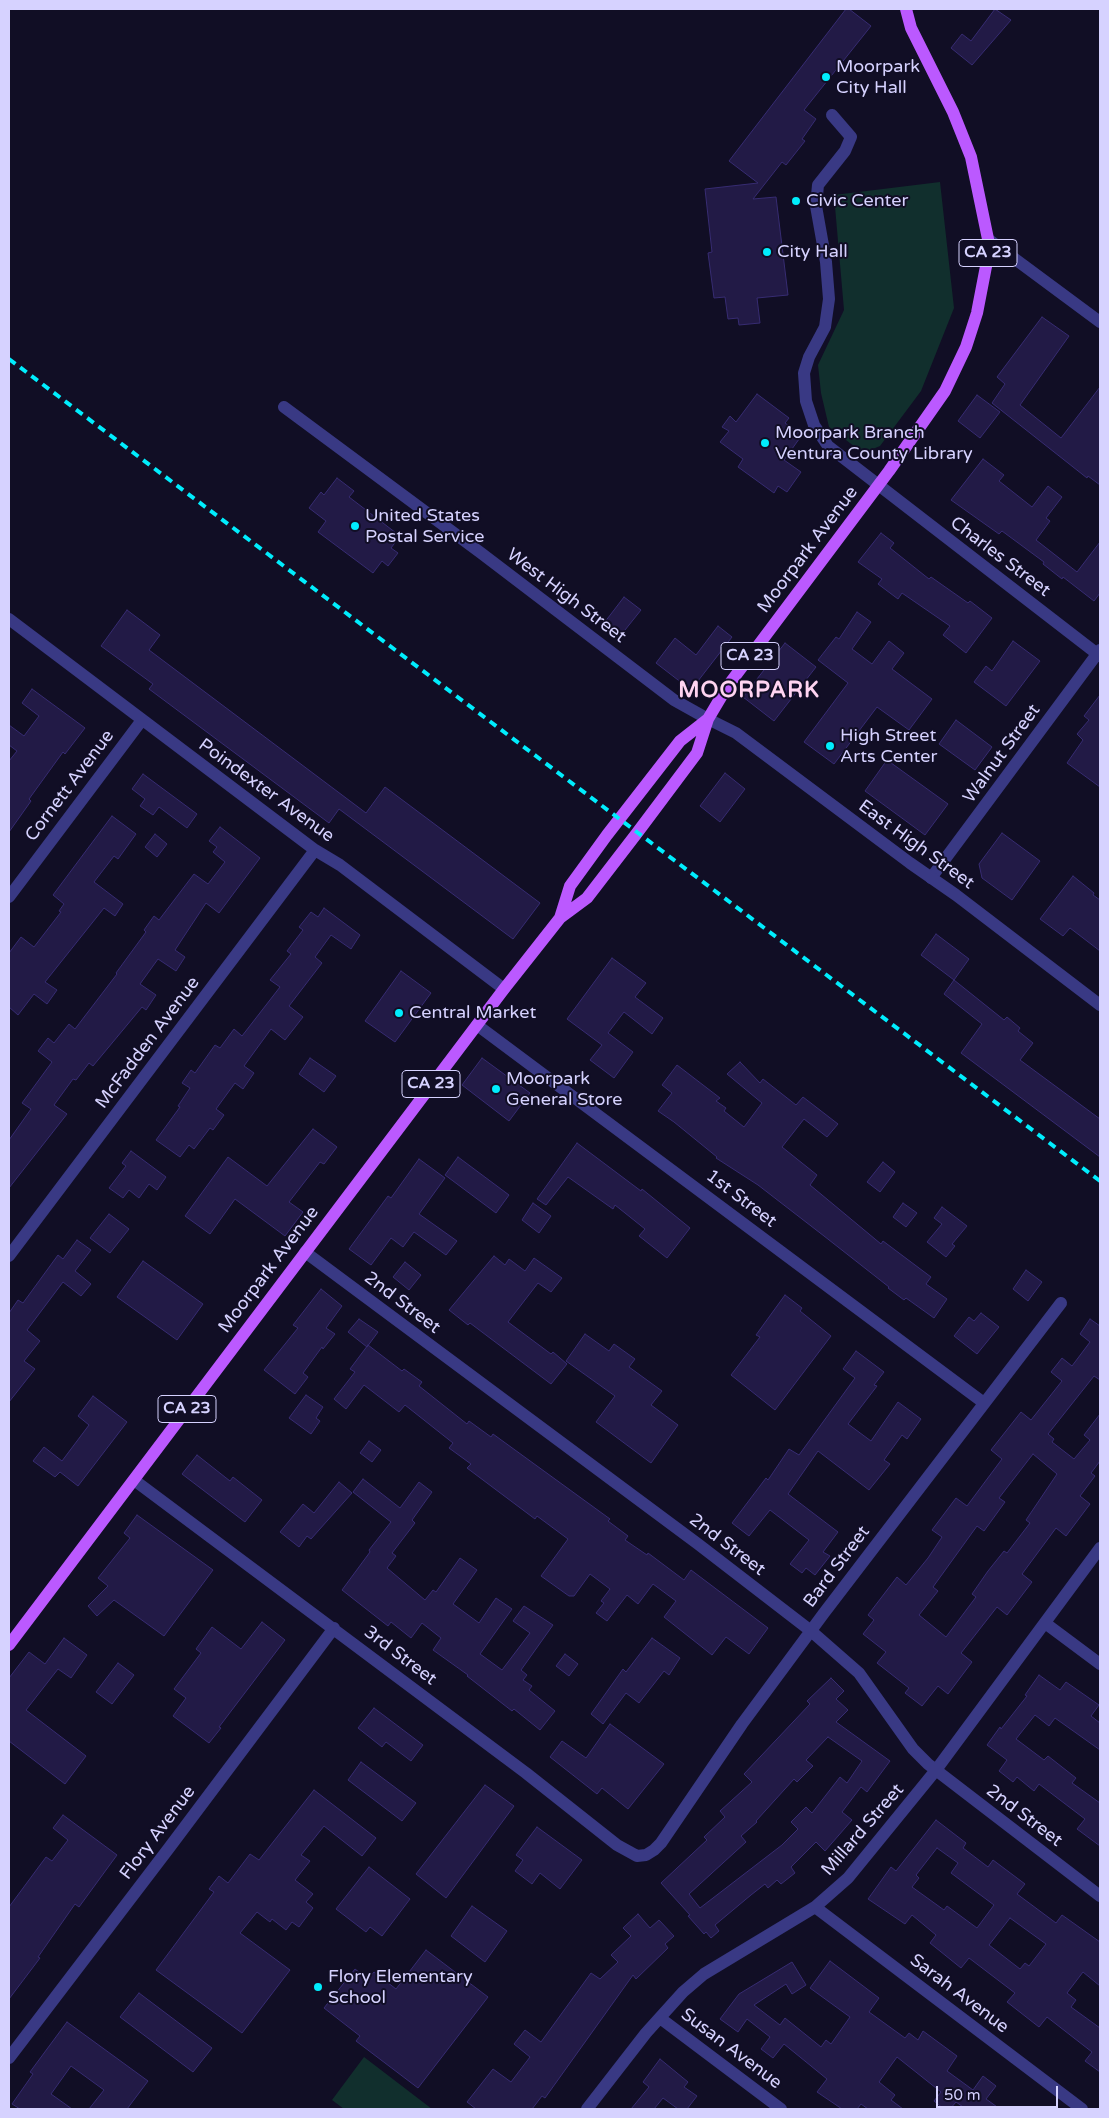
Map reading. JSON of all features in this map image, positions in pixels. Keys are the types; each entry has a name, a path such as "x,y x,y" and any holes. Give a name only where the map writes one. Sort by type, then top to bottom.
{"main road":[{"name":"Moorpark Avenue","path":"9,1645 504,988 560,918 587,898 697,753 708,719 726,687 878,485 945,391 972,331 988,256 988,239 972,157 953,112 911,28 906,9"},
{"name":"Moorpark Avenue","path":"560,918 570,886 607,834 680,741 708,719"}],"street":[{"name":"Charles Street","path":"832,115 851,136 845,151 818,185 816,206 826,262 829,299 825,327 809,356 804,373 806,401 814,425 828,446 1099,653"},
{"path":"988,239 1100,322"},
{"name":"West High Street","path":"284,407 481,553 674,700 708,719"},
{"name":"Poindexter Avenue","path":"9,619 315,850 340,865 504,988"},
{"name":"Walnut Street","path":"931,878 1099,653"},
{"name":"East High Street","path":"708,719 736,733 1100,1005"},
{"name":"Cornett Avenue","path":"9,897 142,720"},
{"name":"McFadden Avenue","path":"9,1256 315,850"},
{"name":"1st Street","path":"477,1025 984,1403"},
{"name":"2nd Street","path":"305,1252 698,1544 811,1631 859,1673 913,1749 936,1770 1100,1896"},
{"name":"Bard Street","path":"646,1854 654,1850 661,1843 742,1724 1061,1303"},
{"name":"3rd Street","path":"134,1480 526,1773 617,1846 637,1856 646,1854"},
{"name":"Millard Street","path":"587,2109 683,1992 716,1964 815,1906 848,1878 936,1770 1100,1548"},
{"path":"1045,1623 1100,1664"},
{"name":"Flory Avenue","path":"9,2058 334,1628"},
{"name":"Sarah Avenue","path":"815,1906 1082,2109"},
{"name":"Susan Avenue","path":"660,2018 781,2109"}],"green space":[{"path":"940,182 954,308 921,391 880,446 863,453 829,427 821,393 818,365 844,310 834,195"},
{"path":"364,2057 432,2109 344,2109 332,2100"}],"building":[{"path":"846,9 849,9 871,26 804,110 816,119 802,139 805,141 786,165 782,162 753,199 776,197 788,295 757,298 760,323 739,325 738,318 728,319 725,297 714,298 708,253 712,252 705,189 758,183 729,161"},
{"path":"995,9 1011,20 972,65 951,48 962,34 971,41"},
{"path":"1042,317 1069,336 1020,405 1061,438 1100,387 1100,485 1088,476 1087,478 992,403 1005,384 997,377"},
{"path":"757,394 789,418 785,423 802,435 784,460 801,472 787,492 778,486 774,493 738,467 743,459 720,442 729,431 722,427 730,416 736,422"},
{"path":"977,395 1000,412 980,438 958,421"},
{"path":"983,459 1004,475 999,481 1032,507 1048,486 1062,497 1046,518 1050,521 1036,540 1077,572 1100,542 1100,593 1094,601 1063,577 1062,579 1043,564 1044,562 1002,531 999,534 951,500"},
{"name":"United States Postal Service","path":"337,478 354,491 349,497 400,536 391,548 398,553 388,566 382,561 373,573 318,532 326,521 309,508 321,492 324,495"},
{"path":"881,533 894,543 890,548 929,579 931,577 968,603 970,601 992,618 966,653 943,635 950,626 902,593 898,599 878,584 882,579 858,562"},
{"path":"624,597 641,610 617,640 601,627"},
{"path":"127,610 160,635 149,650 366,813 385,787 540,903 513,939 339,809 329,823 149,689 153,684 101,646"},
{"path":"857,612 871,622 852,649 872,664 889,641 904,653 892,669 932,699 909,730 877,707 834,764 804,742 848,683 818,660 836,637 839,639"},
{"path":"718,626 732,637 691,690 656,663 675,638 696,655"},
{"path":"1013,641 1040,661 1006,706 974,682 986,666 992,671"},
{"path":"785,643 816,667 774,721 743,697"},
{"path":"32,689 85,728 65,754 63,752 29,799 31,801 9,832 9,761 17,751 9,745 9,725 24,736 39,716 22,703"},
{"path":"1100,695 1100,787 1067,763 1083,740 1077,734 1089,720 1084,716"},
{"path":"956,720 992,747 975,770 939,744"},
{"path":"887,760 948,804 925,835 865,791"},
{"path":"725,773 745,789 720,822 700,806"},
{"path":"143,774 197,814 187,828 159,807 153,815 140,806 145,799 132,789"},
{"path":"112,816 136,834 118,859 114,856 94,882 123,904 115,916 104,908 45,982 57,990 47,1004 34,994 18,1015 9,1007 9,953 21,937 34,947 61,912 59,911 64,904 53,895"},
{"path":"220,827 260,858 219,913 206,903 175,950 185,957 176,971 158,959 140,984 156,995 146,1010 142,1007 93,1066 89,1063 76,1080 73,1079 54,1105 67,1114 9,1188 9,1140 31,1109 22,1103 52,1062 38,1051 48,1038 54,1043 69,1024 75,1029 117,974 146,932 144,930 154,916 159,920 194,874 208,884 225,862 213,852 217,847 209,841"},
{"path":"1002,833 1040,861 1012,900 982,878 979,864"},
{"path":"155,834 167,844 157,857 145,847"},
{"path":"1073,876 1100,900 1100,951 1070,928 1063,936 1040,919"},
{"path":"324,908 360,935 351,949 331,935 315,957 322,963 289,1006 303,1017 285,1040 271,1029 244,1066 254,1073 243,1089 235,1083 216,1109 224,1115 213,1130 210,1128 194,1149 189,1145 180,1157 156,1140 180,1107 178,1106 190,1088 182,1083 191,1070 195,1073 215,1045 220,1048 234,1029 242,1036 280,987 270,980 291,954 287,951 303,930 299,927 311,912 318,917"},
{"path":"936,934 969,959 954,980 921,955"},
{"path":"612,958 646,983 635,997 663,1018 652,1034 624,1012 608,1033 633,1052 614,1078 590,1060 602,1045 567,1019"},
{"path":"401,971 431,993 395,1042 365,1021"},
{"path":"954,980 1004,1020 1007,1017 1020,1028 1018,1031 1033,1043 1020,1060 1100,1119 1100,1157 961,1053 982,1024 944,994"},
{"path":"310,1058 336,1076 324,1092 299,1074"},
{"name":"Moorpark General Store","path":"482,1058 530,1093 509,1121 462,1085"},
{"path":"740,1062 760,1083 763,1079 796,1105 803,1097 838,1124 827,1137 804,1119 782,1147 817,1175 810,1185 881,1244 883,1241 931,1277 926,1284 947,1299 934,1318 888,1288 758,1185 716,1158 674,1122 658,1111 672,1093 662,1085 677,1065 720,1098 716,1101 726,1108 724,1111 744,1127 762,1103 727,1074"},
{"path":"313,1129 337,1147 324,1164 320,1162 289,1202 303,1212 285,1236 235,1199 210,1234 185,1216 228,1157 267,1186"},
{"path":"577,1143 641,1191 642,1189 690,1228 667,1258 639,1236 645,1229 615,1205 613,1209 568,1177 546,1205 537,1199"},
{"path":"131,1151 166,1177 157,1190 149,1184 139,1198 129,1190 123,1198 109,1188 126,1166 122,1163"},
{"path":"458,1157 509,1195 496,1213 445,1175"},
{"path":"419,1159 445,1178 419,1214 457,1241 446,1255 414,1232 403,1247 391,1238 371,1265 349,1249 388,1196 391,1198"},
{"path":"883,1162 895,1172 880,1192 867,1182"},
{"path":"533,1203 551,1216 539,1233 522,1220"},
{"path":"903,1203 917,1213 906,1227 893,1217"},
{"path":"942,1207 967,1226 952,1244 955,1246 946,1257 927,1242 942,1224 934,1218"},
{"path":"109,1214 129,1229 110,1253 90,1238"},
{"path":"77,1240 91,1250 75,1271 91,1284 81,1296 63,1282 27,1330 40,1341 24,1361 35,1369 9,1402 9,1313 18,1300 23,1303 58,1255 63,1259"},
{"path":"494,1256 505,1265 509,1259 525,1271 534,1258 562,1278 551,1292 538,1283 508,1322 551,1354 553,1352 567,1364 551,1384 470,1323 468,1325 449,1310"},
{"path":"143,1261 203,1304 177,1340 117,1297"},
{"path":"405,1262 421,1275 409,1290 393,1277"},
{"path":"1026,1270 1042,1282 1028,1301 1013,1289"},
{"path":"321,1289 342,1306 326,1328 335,1334 323,1349 322,1347 303,1373 308,1377 295,1394 264,1370 298,1328 293,1325"},
{"path":"785,1295 802,1308 800,1311 831,1336 775,1410 731,1375 760,1337 756,1335"},
{"path":"981,1313 999,1327 977,1354 954,1336 969,1317 974,1321"},
{"path":"359,1319 378,1332 367,1347 348,1332"},
{"path":"1090,1319 1100,1326 1100,1380 1094,1376 1048,1434 1054,1439 1052,1442 1074,1459 1090,1440 1084,1435 1100,1414 1100,1461 1091,1473 1095,1476 1080,1496 1090,1504 1066,1536 1056,1528 1022,1574 1032,1582 1007,1615 997,1607 961,1653 972,1662 948,1694 938,1686 922,1706 905,1693 909,1688 877,1663 886,1652 863,1634 874,1620 868,1615 897,1577 906,1585 928,1558 942,1537 932,1530 956,1498 967,1506 1002,1459 991,1450 1021,1412 1031,1420 1062,1381 1051,1372 1062,1358 1072,1366 1090,1342 1080,1334","holes":["1033,1454 1057,1474 1026,1520 1030,1523 1007,1553 1004,1551 988,1571 972,1594 976,1597 946,1637 919,1615 938,1591 933,1587 977,1526 984,1531 1005,1502 999,1498"]},
{"path":"585,1334 609,1351 614,1344 635,1359 629,1367 662,1391 651,1405 678,1425 651,1463 596,1422 615,1396 566,1361"},
{"path":"368,1345 402,1371 404,1369 422,1382 419,1386 467,1424 469,1421 491,1437 493,1434 610,1519 608,1521 628,1536 625,1540 647,1555 648,1553 684,1580 691,1570 768,1628 749,1654 726,1637 712,1655 664,1617 676,1601 653,1584 638,1604 627,1595 607,1621 596,1613 604,1603 601,1601 610,1589 590,1574 574,1596 569,1596 541,1576 568,1539 537,1516 535,1519 467,1468 471,1464 449,1448 453,1443 405,1405 399,1412 364,1385 346,1409 334,1399 355,1372 350,1369"},
{"path":"856,1351 884,1372 874,1385 877,1386 848,1424 871,1441 898,1402 921,1419 907,1439 902,1435 884,1460 890,1464 869,1490 818,1451 788,1494 838,1532 823,1552 830,1556 815,1575 806,1568 802,1573 790,1564 809,1540 770,1510 749,1536 732,1523 766,1478 768,1480 789,1449 799,1455 855,1378 843,1369"},
{"path":"306,1395 323,1407 316,1418 320,1421 311,1434 289,1418"},
{"path":"93,1396 127,1422 78,1486 60,1472 55,1477 33,1461 44,1447 62,1461 89,1425 78,1416"},
{"path":"369,1441 381,1450 372,1462 360,1453"},
{"path":"197,1455 230,1481 233,1477 262,1500 245,1522 182,1474"},
{"path":"363,1479 400,1508 419,1482 432,1492 412,1520 415,1523 392,1553 396,1556 387,1568 425,1600 433,1590 436,1592 460,1558 477,1570 453,1604 479,1623 496,1598 512,1609 480,1654 502,1670 530,1633 513,1621 524,1606 553,1625 521,1670 527,1675 523,1680 532,1686 529,1690 555,1711 540,1730 514,1709 512,1711 468,1675 433,1650 441,1638 422,1623 411,1638 391,1622 388,1626 342,1590 391,1522 353,1492"},
{"path":"339,1482 352,1493 311,1539 307,1536 299,1547 280,1532 303,1504 314,1513"},
{"path":"137,1515 213,1570 164,1636 114,1600 97,1616 88,1606 108,1586 98,1578 130,1538 124,1533"},
{"path":"262,1622 285,1640 209,1743 173,1716 186,1698 174,1689 201,1653 196,1649 212,1627 241,1649"},
{"path":"64,1638 87,1655 71,1678 58,1669 26,1710 86,1756 65,1784 9,1741 9,1678 29,1652 45,1664"},
{"path":"652,1638 680,1658 669,1675 664,1671 639,1703 626,1693 603,1724 591,1714 623,1669 626,1672"},
{"path":"565,1654 578,1664 569,1676 556,1666"},
{"path":"118,1663 134,1675 112,1704 96,1692"},
{"path":"1039,1675 1060,1690 1066,1682 1099,1705 1091,1716 1100,1723 1100,1750 1055,1718 1049,1726 1035,1715 1016,1739 1044,1760 1048,1756 1076,1778 1072,1783 1100,1803 1100,1846 1077,1829 1085,1819 1039,1784 1034,1791 1017,1777 1013,1782 999,1771 1007,1760 987,1745 1027,1696 1025,1695"},
{"path":"831,1678 844,1691 836,1699 848,1710 836,1722 890,1761 867,1792 861,1787 842,1812 852,1820 825,1851 816,1842 791,1867 795,1873 781,1884 777,1880 768,1888 765,1884 715,1925 719,1931 711,1938 706,1932 704,1934 688,1916 690,1915 661,1883 707,1840 704,1837 725,1817 720,1811 752,1782 744,1774 810,1704 807,1701","holes":["828,1737 862,1761 847,1783 840,1777 812,1813 806,1807 791,1822 798,1829 782,1845 700,1908 689,1894 746,1842 741,1836 757,1822 794,1779 797,1782 813,1766 806,1760"]},
{"path":"374,1708 423,1745 411,1761 386,1742 382,1747 358,1728"},
{"path":"610,1724 664,1764 628,1809 602,1788 597,1794 550,1757 562,1741 586,1758"},
{"path":"361,1762 416,1803 402,1821 348,1780"},
{"path":"485,1785 514,1806 446,1898 416,1874"},
{"path":"314,1790 376,1838 362,1856 324,1826 301,1855 310,1861 295,1880 313,1894 306,1902 313,1908 299,1927 292,1922 286,1930 272,1919 270,1922 257,1912 240,1933 290,1970 242,2033 156,1970 214,1892 209,1889 219,1876 228,1883 250,1854 259,1860"},
{"path":"63,1815 117,1855 79,1907 75,1904 38,1957 40,1958 9,1999 9,1907 46,1857 52,1861 68,1840 53,1828"},
{"path":"936,1820 966,1843 963,1848 988,1867 993,1860 1025,1884 1017,1894 1056,1923 1062,1915 1100,1942 1100,1986 1083,1972 1067,1993 1076,2000 1071,2007 1100,2028 1100,2072 1085,2061 1092,2052 1047,2017 1039,2027 1007,2002 1015,1993 969,1958 961,1968 930,1943 936,1935 912,1915 905,1924 868,1899 891,1867 896,1871","holes":["937,1848 958,1863 951,1873 994,1905 977,1928 947,1906 944,1910 912,1887 919,1878 916,1875","1010,1918 1046,1944 1029,1966 1025,1963 1020,1969 989,1945"]},
{"path":"537,1827 582,1860 560,1889 540,1873 532,1884 515,1871 523,1860 516,1855"},
{"path":"369,1867 410,1899 382,1936 370,1927 366,1932 336,1909"},
{"path":"472,1906 507,1931 485,1962 451,1936"},
{"path":"638,1914 650,1928 659,1920 674,1936 665,1944 668,1948 636,1979 633,1975 545,2098 542,2096 532,2109 476,2109 467,2102 493,2069 511,2082 530,2057 514,2044 525,2030 541,2042 591,1973 600,1979 618,1962 611,1955 631,1936 623,1928"},
{"path":"426,1950 488,1997 418,2088 356,2041 360,2036 324,2008 355,1969 368,1979 374,1972 396,1989"},
{"path":"830,1961 879,1998 869,2012 905,2038 909,2033 918,2040 923,2031 957,2056 947,2071 973,2090 983,2076 996,2086 986,2099 1000,2109 966,2109 956,2102 950,2109 944,2109 934,2101 941,2092 897,2057 879,2082 895,2095 891,2100 903,2109 868,2109 861,2104 857,2109 842,2109 817,2092 827,2079 784,2044 773,2058 761,2049 770,2037 747,2019 738,2032 720,2019 739,1994 792,1962 806,1985 792,1994 786,1984 754,2005 780,2025 785,2018 821,2047 826,2040 831,2044 850,2017 810,1988"},
{"path":"139,1993 212,2048 193,2072 120,2017"},
{"path":"67,2022 148,2081 127,2109 89,2109 104,2090 71,2066 51,2094 72,2109 20,2109 12,2104 33,2074 30,2072"},
{"path":"660,2059 688,2082 684,2087 697,2096 687,2109 678,2109 663,2098 654,2109 631,2109 649,2087 643,2082"}],"railway":[{"path":"9,359 1100,1181"}],"place":[{"name":"Moorpark City Hall","path":"826,77"},
{"name":"Civic Center","path":"796,201"},
{"name":"City Hall","path":"767,252"},
{"name":"Moorpark Branch Ventura County Library","path":"765,443"},
{"name":"United States Postal Service","path":"355,526"},
{"name":"High Street Arts Center","path":"830,746"},
{"name":"Central Market","path":"399,1013"},
{"name":"Moorpark General Store","path":"496,1089"},
{"name":"Flory Elementary School","path":"318,1987"}],"district":[{"name":"MOORPARK","path":"749,691"}]}
